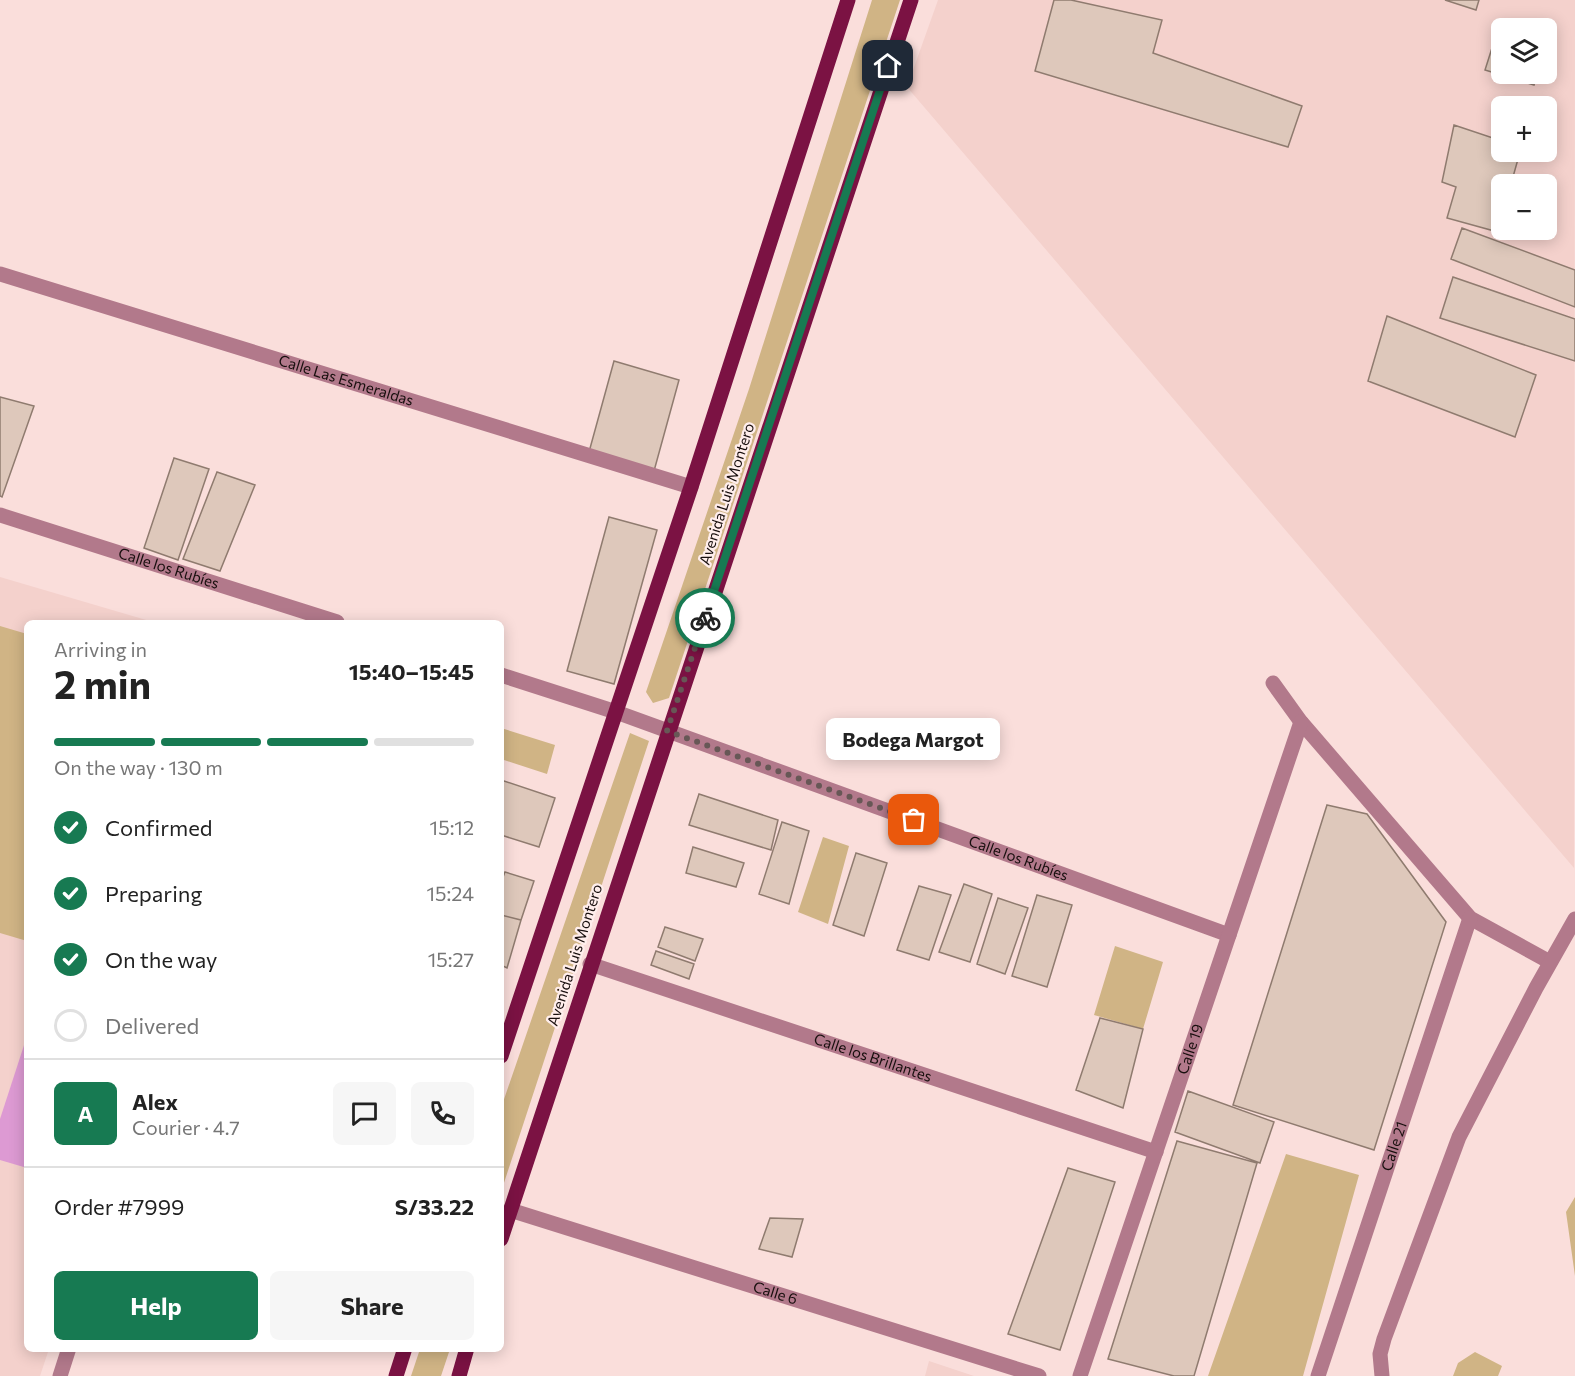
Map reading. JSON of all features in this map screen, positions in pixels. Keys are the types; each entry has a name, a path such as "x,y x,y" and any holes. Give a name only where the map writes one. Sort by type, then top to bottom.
{"main road":[{"path":"504,1047 690,488 848,0"},
{"name":"Avenida Luis Montero","path":"504,1229 667,731 911,0"},
{"path":"396,1376 404,1352"},
{"path":"459,1376 466,1352"}],"street":[{"name":"Calle Las Esmeraldas","path":"0,274 690,488"},
{"name":"Calle los Rubíes","path":"0,514 310,618"},
{"name":"Calle los Rubíes","path":"504,676 616,712 1229,935"},
{"path":"1273,683 1301,722 1470,918 1550,962"},
{"name":"Calle 19","path":"1080,1376 1301,722"},
{"name":"Calle 21","path":"1318,1376 1470,918"},
{"path":"1382,1376 1380,1354 1384,1339 1459,1137 1550,962 1575,919"},
{"name":"Calle los Brillantes","path":"591,964 1156,1152"},
{"name":"Calle 6","path":"510,1210 1039,1376"},
{"path":"60,1376 68,1352"}],"shaded area":[{"path":"872,0 900,0 669,698 653,703 646,692 749,389"},
{"path":"938,0 1575,0 1574,868 907,87"},
{"path":"0,577 146,620 24,620 24,1352 48,1352 40,1376 0,1376"},
{"path":"0,626 24,633 24,940 0,933"},
{"path":"504,729 555,745 547,774 504,760"},
{"path":"630,733 649,741 504,1183 504,1099"},
{"path":"823,837 849,846 828,924 798,912"},
{"path":"1115,946 1163,962 1143,1029 1094,1015"},
{"path":"24,1045 24,1167 0,1160 0,1119"},
{"path":"1286,1154 1359,1175 1303,1376 1208,1376"},
{"path":"1575,1197 1575,1276 1566,1212"},
{"path":"419,1352 449,1352 441,1376 411,1376"},
{"path":"1475,1352 1502,1366 1498,1376 1453,1376 1458,1363"},
{"path":"929,1361 974,1376 925,1376"}],"building":[{"path":"1054,0 1071,0 1162,20 1153,53 1302,106 1288,147 1035,71"},
{"path":"1445,0 1479,0 1476,10"},
{"path":"1491,51 1491,72 1485,70"},
{"path":"1454,125 1491,137 1491,162 1517,162 1514,174 1491,174 1491,230 1447,218 1456,187 1442,182"},
{"path":"1462,228 1575,270 1575,307 1451,259"},
{"path":"1453,277 1575,319 1575,361 1440,318"},
{"path":"1387,316 1536,375 1515,437 1368,381"},
{"path":"614,361 679,380 654,471 589,452"},
{"path":"0,397 34,406 2,497 0,496"},
{"path":"174,458 209,469 178,560 144,548"},
{"path":"217,472 255,485 220,571 183,559"},
{"path":"609,517 657,530 614,684 567,671"},
{"path":"504,781 555,798 539,847 504,836"},
{"path":"699,794 778,820 771,850 689,825"},
{"path":"1327,805 1367,814 1446,922 1374,1150 1233,1105"},
{"path":"782,822 809,831 789,904 759,894"},
{"path":"693,847 744,863 736,887 686,873"},
{"path":"856,853 887,863 864,936 833,925"},
{"path":"505,872 534,881 521,920 504,916"},
{"path":"964,884 992,894 970,962 939,952"},
{"path":"919,886 951,895 929,960 897,950"},
{"path":"1037,895 1072,905 1047,987 1012,976"},
{"path":"998,898 1028,908 1005,974 977,964"},
{"path":"504,916 521,920 507,968 504,966"},
{"path":"665,927 703,939 695,961 658,947"},
{"path":"656,951 694,964 689,979 651,965"},
{"path":"1100,1018 1143,1029 1123,1108 1076,1090"},
{"path":"1188,1091 1274,1122 1260,1163 1175,1132"},
{"path":"1177,1141 1257,1163 1194,1376 1174,1376 1108,1359"},
{"path":"1068,1168 1115,1182 1060,1350 1008,1334"},
{"path":"770,1218 803,1219 792,1257 759,1249"}],"way so far":[{"path":"705,618 667,731 914,820"}],"place":[{"name":"Bodega Margot","path":"914,820"}],"route":[{"path":"705,618 888,66"}]}
